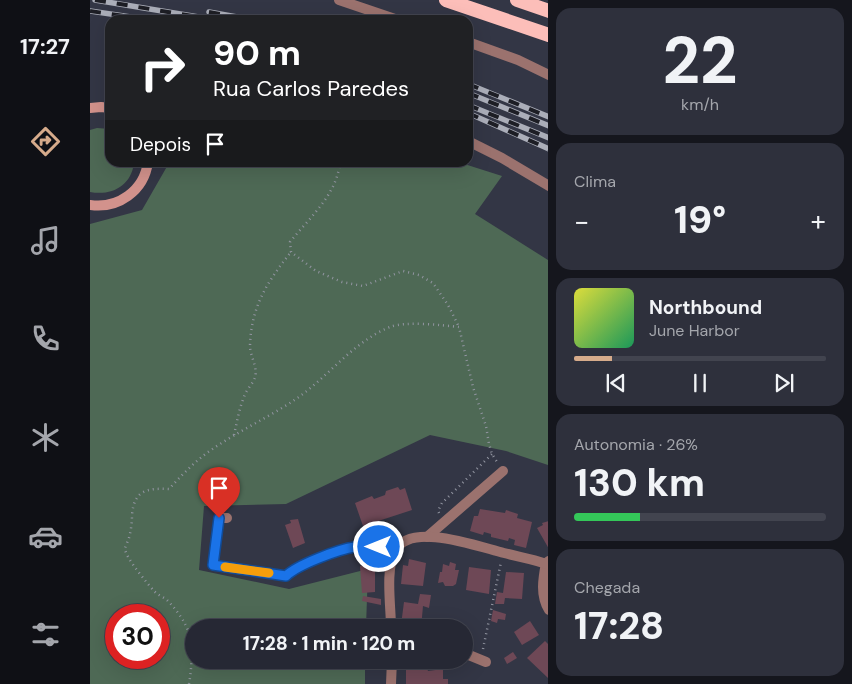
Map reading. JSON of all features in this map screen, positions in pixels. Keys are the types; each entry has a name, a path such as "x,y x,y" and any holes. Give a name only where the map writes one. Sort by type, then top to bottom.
{"highway":[{"path":"446,0 548,35"},
{"path":"517,0 548,11"}],"main road":[{"path":"90,108 105,107"},
{"path":"90,205 112,204 125,199 143,179 147,167"}],"street":[{"path":"339,0 383,15"},
{"path":"473,44 518,60 548,75"},
{"path":"473,144 502,158 548,186"},
{"path":"427,537 503,471"},
{"path":"227,518 219,518 213,565 286,576 292,570 305,564 353,547 366,546 395,549"},
{"path":"391,619 390,574 391,559 395,549 403,542 427,537 462,540 503,553 547,563 542,584 545,604 548,610"},
{"path":"473,657 486,662"},
{"path":"391,684 392,669"}],"path":[{"path":"234,436 244,396 255,376 250,352 250,332 253,317 261,296 276,271 291,252 290,242 316,212 329,193 339,175 340,167"},
{"path":"291,252 316,271 342,282 363,286 403,271 418,275 433,283 448,305 459,327 473,387 486,426 492,454 503,471"},
{"path":"189,684 192,653 186,626 166,600 155,592 126,556 125,548 131,532 135,499 143,491 153,488 169,489 187,469 210,450 293,401 375,334 392,326 420,324 459,327"},
{"path":"444,523 438,511 442,503 492,454"},
{"path":"483,649 503,553"}],"green space":[{"path":"105,129 105,167 133,167 125,183 113,191 90,192 90,130"},
{"path":"167,167 473,167 502,176 475,214 548,260 548,465 506,451 430,435 286,504 204,506 199,570 289,589 368,569 366,619 185,619 185,669 365,669 365,684 90,684 90,224 142,210"}],"building":[{"path":"398,487 400,490 405,488 412,510 363,526 355,503 372,496 374,499 385,495 386,491"},
{"path":"480,509 505,513 506,510 518,514 517,518 532,522 526,548 514,545 515,540 509,538 508,541 491,537 491,534 484,532 483,535 470,531 474,516 478,516"},
{"path":"298,519 305,543 293,548 285,525 291,523 290,520"},
{"path":"548,521 548,547 537,528 543,525 542,523"},
{"path":"409,559 426,563 423,586 401,584 403,565 408,566"},
{"path":"450,562 456,564 455,570 459,570 456,584 445,586 443,582 438,583 440,572 442,572 443,564 449,566"},
{"path":"375,564 375,592 362,593 360,566"},
{"path":"469,567 491,570 489,594 466,590"},
{"path":"506,572 524,573 522,599 505,598 504,604 495,604 497,592 503,593"},
{"path":"420,594 431,595 429,608 423,606 422,619 402,619 404,602 418,604"},
{"path":"363,596 381,599 381,605 362,601"},
{"path":"493,610 506,614 505,620 498,619 497,623 491,621"},
{"path":"530,621 539,635 522,645 514,632"},
{"path":"545,641 548,644 548,678 527,658"},
{"path":"513,652 517,658 507,664 504,658"},
{"path":"427,669 428,671 443,669 443,679 448,679 448,684 406,684 406,670"}],"railway":[{"path":"95,0 186,15"},
{"path":"90,11 117,15"},
{"path":"209,12 226,15"},
{"path":"473,86 548,117"},
{"path":"473,95 548,126"},
{"path":"473,107 548,138"},
{"path":"473,115 548,149"}],"slow traffic":[{"path":"225,567 269,573"}],"route":[{"path":"219,518 213,565 286,576 292,570 305,564 353,547 379,547"}]}
